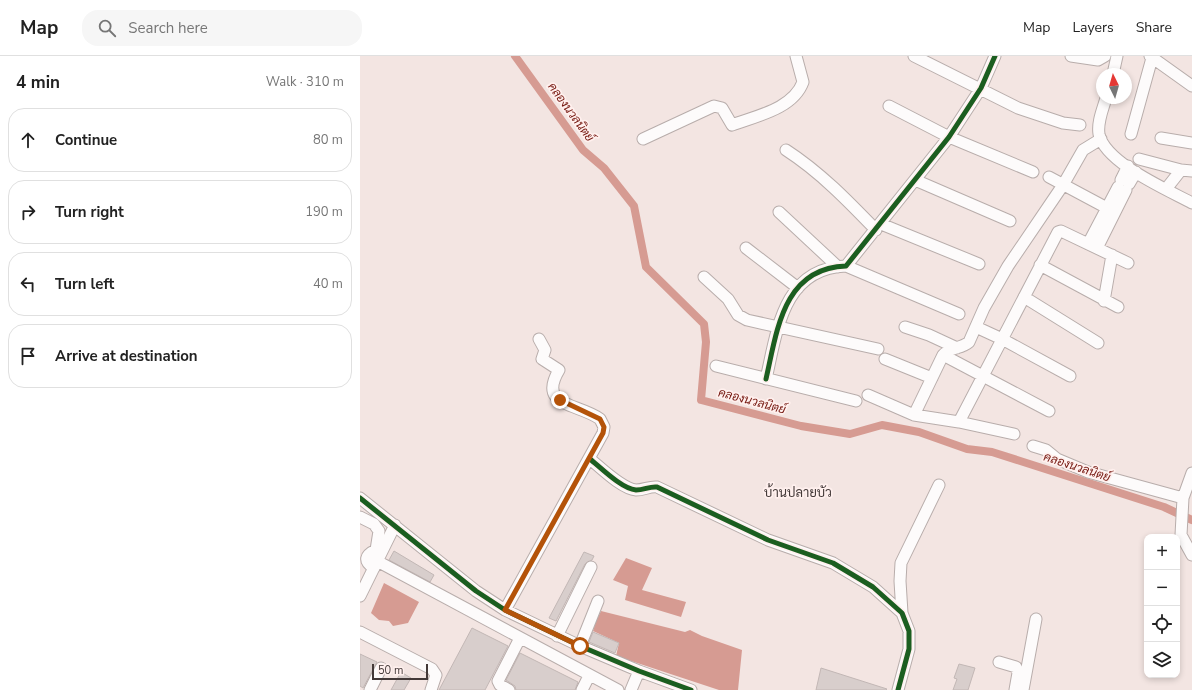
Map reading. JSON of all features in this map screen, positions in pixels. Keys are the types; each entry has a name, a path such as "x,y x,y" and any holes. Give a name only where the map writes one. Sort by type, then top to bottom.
{"street":[{"path":"643,139 714,106 722,108 732,125 779,107 799,90 803,82 796,56"},
{"path":"914,56 981,88 1018,108 1063,123 1080,125"},
{"path":"766,379 777,328 788,302 798,288 814,274 826,268 842,267 879,227 914,180 949,137 981,88 994,56"},
{"path":"1071,56 1098,60 1105,56"},
{"path":"1114,68 1117,56"},
{"path":"1130,134 1151,57 1192,86"},
{"path":"1104,104 1099,119 1099,133 1106,149 1132,169 1192,203"},
{"path":"889,106 949,137 1032,172"},
{"path":"1161,138 1192,143"},
{"path":"914,415 943,355 947,351 966,345 969,342 984,308 1008,266 1063,185 1083,150 1101,140"},
{"path":"786,150 806,163 879,227 979,264"},
{"path":"1139,159 1187,170"},
{"path":"1092,246 1132,169"},
{"path":"1166,189 1187,170"},
{"path":"1049,177 1107,208"},
{"path":"914,180 1010,221"},
{"path":"1092,246 1107,208 1124,185"},
{"path":"779,212 842,267 959,314"},
{"path":"959,422 1058,232 1061,231 1128,263"},
{"path":"746,248 798,288"},
{"path":"1104,301 1112,255"},
{"path":"1040,266 1118,308"},
{"path":"704,277 728,299 738,315 747,320 777,328 878,349"},
{"path":"1024,296 1098,344"},
{"path":"905,327 929,334 957,348"},
{"path":"976,327 1002,339 1070,376"},
{"path":"505,610 590,459 603,433 604,427 600,419 596,416 560,400 553,394 552,382 559,370 544,362 542,359 545,350 540,339"},
{"path":"943,355 982,377 1049,411"},
{"path":"885,358 932,378"},
{"path":"716,366 856,401"},
{"path":"868,395 914,415 959,422 1014,434"},
{"path":"1033,446 1046,450 1057,459 1088,472 1183,501"},
{"path":"590,459 626,487 638,490 652,486 658,487 768,540 842,568 873,587 902,613"},
{"path":"1192,473 1183,501 1182,522 1182,538 1192,555"},
{"path":"898,690 910,645 909,631 902,613 900,581 901,563 939,485"},
{"path":"360,498 476,591 505,610 580,646 639,671 691,690"},
{"path":"360,517 374,524 378,531 377,558"},
{"path":"360,596 377,558 395,525"},
{"path":"377,558 589,676 618,690"},
{"path":"557,636 591,568"},
{"path":"580,646 598,601"},
{"path":"1023,690 1036,619"},
{"path":"360,632 432,669 436,675 431,690"},
{"path":"495,686 520,638"},
{"path":"999,662 1016,667 1018,673 1015,690"},
{"path":"370,690 382,668"},
{"path":"631,690 639,671"},
{"path":"582,690 589,676"},
{"path":"495,686 500,685 509,690"}],"shaded area":[{"path":"626,558 652,568 642,590 686,602 681,617 625,600 628,586 613,580"},
{"path":"384,583 419,602 408,623 393,626 389,621 379,620 371,613"},
{"path":"601,611 685,632 690,630 702,636 742,650 738,690 719,690 616,656 619,643 593,631"}],"building":[{"path":"394,551 434,575 430,582 389,560"},
{"path":"584,552 594,556 592,560 585,564 556,621 549,618"},
{"path":"472,628 508,646 485,690 439,690"},
{"path":"593,632 619,643 615,653 589,642"},
{"path":"520,653 578,682 575,690 516,690 515,686 506,680"},
{"path":"360,654 377,662 363,688 360,686"},
{"path":"959,664 975,668 968,690 953,690 957,679 954,678"},
{"path":"821,668 887,689 816,690"},
{"path":"401,672 411,678 404,690 391,690"}],"waterway":[{"name":"คลองนวลนิตย์","path":"515,56 583,150 604,168 634,206 646,267 704,324 706,342 701,400 801,426 850,434 882,425 919,432 967,449 992,452 1164,507 1192,520"}],"cycle path":[{"path":"766,379 774,341 786,305 796,290 808,278 825,269 846,266 949,137 981,88 995,56"},
{"path":"590,459 612,478 630,489 639,490 657,487 768,540 833,563 873,587 902,613 909,631 909,649 898,690"},
{"path":"360,498 476,591 505,610 580,646 639,671 691,690"}],"district":[{"name":"บ้านปลายบัว","path":"798,493"}],"route":[{"path":"560,400 600,419 604,427 603,433 590,459 505,610 580,646"}]}
